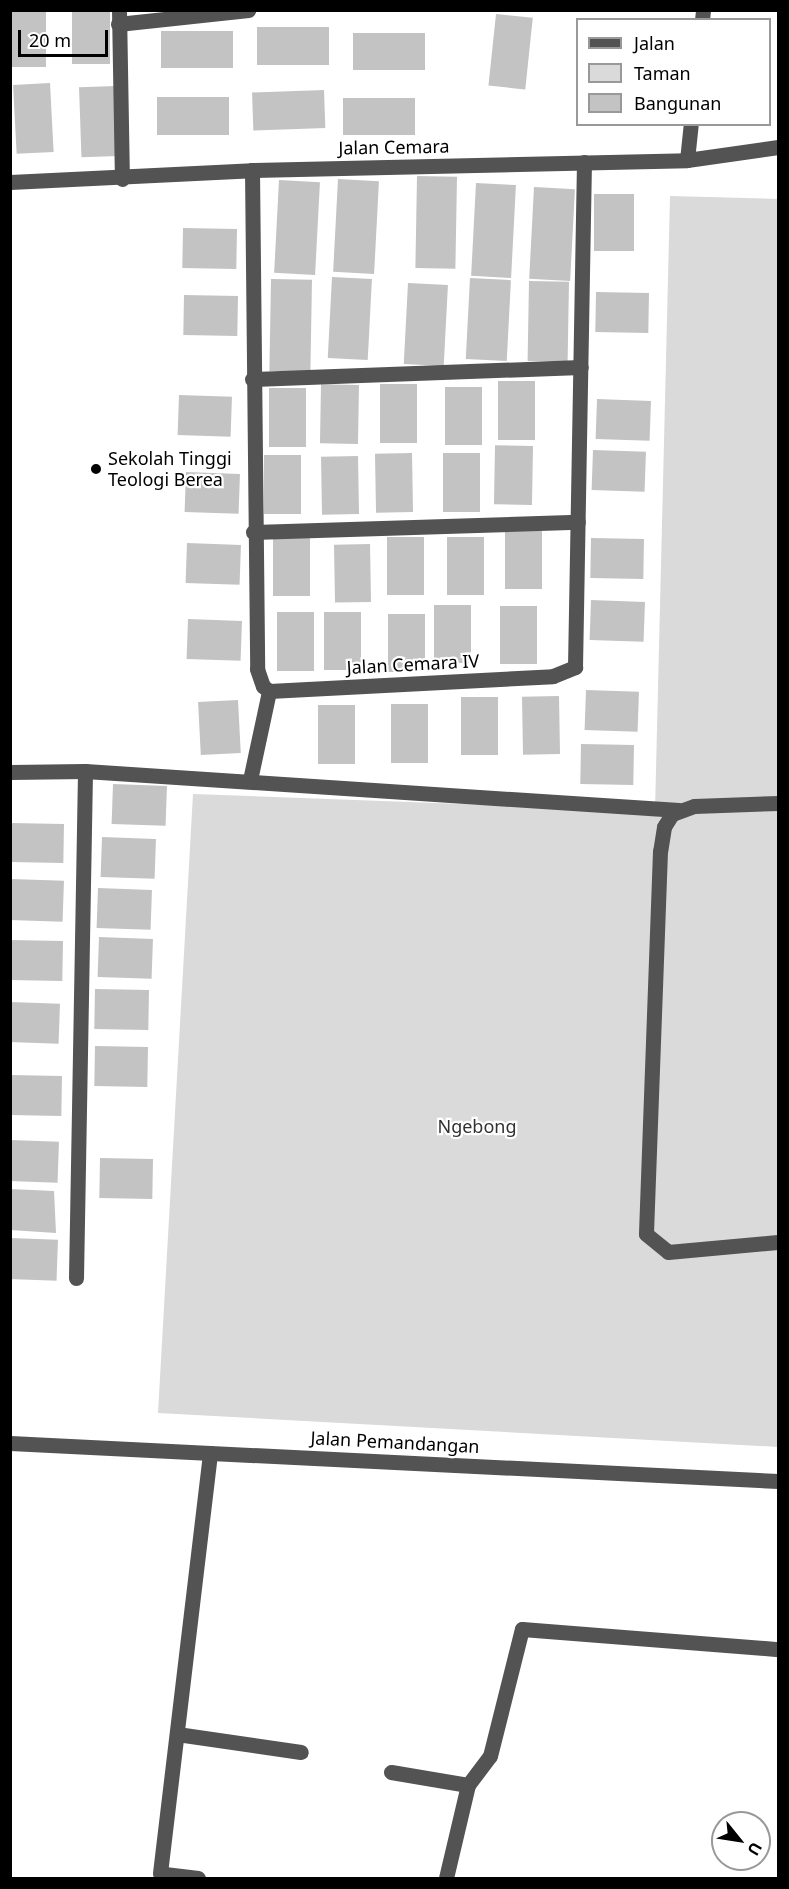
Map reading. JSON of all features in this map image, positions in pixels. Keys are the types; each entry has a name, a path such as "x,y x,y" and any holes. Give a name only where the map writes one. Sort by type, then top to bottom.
{"street":[{"path":"122,179 118,17 248,10"},
{"path":"687,160 691,126"},
{"name":"Jalan Cemara","path":"10,182 122,179 252,170 687,160 778,147"},
{"name":"Jalan Cemara IV","path":"269,691 553,676 570,672 578,661 584,162"},
{"path":"250,780 269,691 263,686 257,669 253,532 252,170"},
{"path":"252,379 581,367"},
{"path":"253,532 578,522"},
{"path":"76,1278 85,771"},
{"path":"10,772 85,771 250,780 679,810 694,806 778,803"},
{"path":"679,810 666,820 660,851 646,1234 668,1252 778,1242"},
{"name":"Jalan Pemandangan","path":"10,1443 778,1481"},
{"path":"198,1878 160,1876 210,1453"},
{"path":"446,1878 468,1785 490,1756 522,1629 778,1649"},
{"path":"177,1734 301,1752"},
{"path":"391,1772 468,1785"}],"green space":[{"name":"Ngebong","path":"670,196 778,199 778,1447 158,1413 193,794 655,811"}],"building":[{"path":"10,10 46,10 46,67 10,67"},
{"path":"72,10 110,10 110,64 72,64"},
{"path":"496,14 533,18 525,89 488,86"},
{"path":"257,27 329,27 329,65 257,65"},
{"path":"161,31 233,31 233,68 161,68"},
{"path":"353,33 425,33 425,70 353,70"},
{"path":"50,83 54,152 17,154 13,85"},
{"path":"116,86 118,156 81,157 79,87"},
{"path":"324,90 325,128 253,130 252,93"},
{"path":"157,97 229,97 229,135 157,135"},
{"path":"343,98 415,98 415,135 343,135"},
{"path":"417,176 457,177 455,269 415,268"},
{"path":"338,179 379,181 374,274 333,272"},
{"path":"279,180 320,182 315,275 274,273"},
{"path":"476,183 516,185 511,278 471,276"},
{"path":"534,187 575,189 570,281 529,279"},
{"path":"594,194 634,194 634,251 594,251"},
{"path":"183,228 237,229 236,269 182,268"},
{"path":"332,277 372,279 368,360 328,358"},
{"path":"470,278 511,280 507,361 466,359"},
{"path":"271,279 312,280 310,372 269,371"},
{"path":"529,281 569,282 568,362 528,361"},
{"path":"408,283 448,285 444,366 404,364"},
{"path":"596,292 649,293 648,333 595,332"},
{"path":"184,295 238,296 237,336 183,335"},
{"path":"498,381 535,381 535,440 498,440"},
{"path":"321,384 359,385 358,444 320,443"},
{"path":"380,384 417,384 417,443 380,443"},
{"path":"445,387 482,387 482,445 445,445"},
{"path":"269,388 306,388 306,447 269,447"},
{"path":"179,395 232,397 231,437 178,435"},
{"path":"597,399 651,401 650,441 596,439"},
{"path":"495,445 533,446 532,505 494,504"},
{"path":"593,450 646,452 645,492 592,490"},
{"path":"412,453 413,512 376,513 375,454"},
{"path":"443,453 480,453 480,512 443,512"},
{"path":"264,455 301,455 301,514 264,514"},
{"path":"358,456 359,514 322,515 321,457"},
{"path":"186,472 240,474 239,514 185,512"},
{"path":"505,531 542,531 542,589 505,589"},
{"path":"273,537 310,537 310,596 273,596"},
{"path":"387,537 424,537 424,595 387,595"},
{"path":"447,537 484,537 484,595 447,595"},
{"path":"591,538 644,539 643,579 590,578"},
{"path":"187,543 241,545 240,585 186,583"},
{"path":"370,544 371,602 335,603 334,545"},
{"path":"591,600 645,602 644,642 590,640"},
{"path":"434,605 471,605 471,663 434,663"},
{"path":"500,606 537,606 537,664 500,664"},
{"path":"277,612 314,612 314,671 277,671"},
{"path":"324,612 361,612 361,670 324,670"},
{"path":"388,614 425,614 425,672 388,672"},
{"path":"188,619 242,621 241,661 187,659"},
{"path":"586,690 639,692 638,732 585,730"},
{"path":"559,696 560,754 523,755 522,697"},
{"path":"461,697 498,697 498,755 461,755"},
{"path":"238,700 241,753 201,755 198,702"},
{"path":"391,704 428,704 428,763 391,763"},
{"path":"318,705 355,705 355,764 318,764"},
{"path":"581,744 634,745 633,785 580,784"},
{"path":"113,784 167,786 166,826 112,824"},
{"path":"10,823 64,824 63,863 10,862"},
{"path":"102,837 156,839 155,879 101,877"},
{"path":"11,879 64,881 63,922 10,920"},
{"path":"98,888 152,890 151,930 97,928"},
{"path":"99,937 153,939 152,979 98,977"},
{"path":"10,940 63,941 62,981 10,980"},
{"path":"95,989 149,990 148,1030 94,1029"},
{"path":"10,1002 60,1004 59,1044 10,1042"},
{"path":"95,1046 148,1047 147,1087 94,1086"},
{"path":"10,1075 62,1076 61,1116 10,1115"},
{"path":"10,1140 59,1142 58,1183 10,1181"},
{"path":"100,1158 153,1159 152,1199 99,1198"},
{"path":"10,1189 54,1191 56,1233 10,1230"},
{"path":"10,1238 58,1240 57,1281 10,1279"}],"place":[{"name":"Sekolah Tinggi Teologi Berea","path":"96,469"}]}
